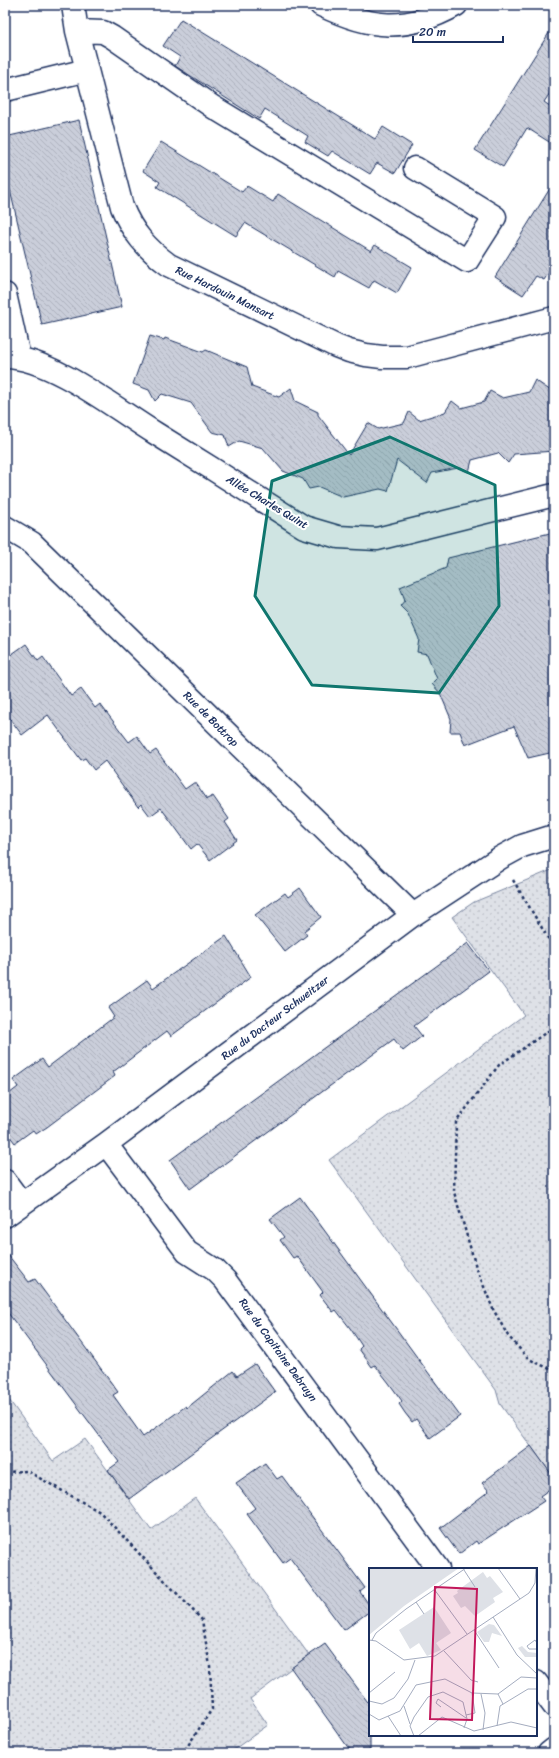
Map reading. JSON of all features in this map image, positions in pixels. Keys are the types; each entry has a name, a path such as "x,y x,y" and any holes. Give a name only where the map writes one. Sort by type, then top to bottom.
{"street":[{"name":"Rue Hardouin Mansart","path":"73,5 77,31 122,207 128,221 145,246 156,256 181,272 336,346 350,351 382,357 407,357 554,318"},
{"path":"321,5 354,20 386,26 422,20 442,13 456,5"},
{"path":"77,31 103,32 112,37 213,107 467,261 495,217 414,168"},
{"path":"5,90 87,70"},
{"path":"5,294 12,357"},
{"name":"Allée Charles Quint","path":"12,357 73,379 122,412 304,527 338,537 377,539 554,495"},
{"name":"Rue de Bottrop","path":"5,527 32,543 413,915"},
{"name":"Rue du Docteur Schweitzer","path":"13,1210 106,1144 413,915 500,858 522,846 554,836"},
{"name":"Rue du Capitaine Debruyn","path":"106,1144 187,1252 215,1270 225,1280 437,1568"},
{"path":"5,1181 13,1210"},
{"path":"537,1683 554,1706"},
{"path":"549,1753 554,1749"}],"path":[{"path":"500,858 554,948"},
{"path":"554,1027 499,1065 456,1122 454,1192 476,1267 493,1309 508,1336 529,1359 554,1371"},
{"path":"5,1472 27,1471 100,1512 202,1620 210,1666 212,1709 183,1753"}],"highlighted area":[{"path":"390,437 495,485 499,606 439,693 312,685 255,596 272,481"}],"shaded area":[{"path":"554,869 554,1478 500,1404 496,1390 329,1160 524,1015 452,917 474,902"},
{"path":"7,1397 53,1461 85,1439 151,1530 195,1498 309,1655 250,1699 268,1725 229,1753 5,1753 5,1398"}],"building":[{"path":"181,19 375,139 383,127 412,145 395,173 377,163 370,174 332,151 328,156 305,142 308,136 265,109 259,119 175,66 180,57 163,46"},
{"path":"554,25 554,87 544,102 554,109 554,145 527,128 503,167 475,150"},
{"path":"79,120 122,307 42,325 5,169 5,137"},
{"path":"161,142 242,192 247,186 273,202 278,194 371,251 375,245 412,267 397,293 374,280 369,288 338,271 335,277 245,223 236,236 157,187 160,182 143,171"},
{"path":"554,182 554,265 544,280 536,276 523,295 495,277"},
{"path":"150,336 164,340 165,338 203,352 206,350 247,367 252,387 279,397 291,388 295,401 318,412 318,415 349,455 368,423 378,429 404,423 409,412 419,420 445,412 452,401 461,408 484,402 490,391 503,398 529,392 535,380 554,393 554,451 514,454 508,463 498,453 472,460 469,472 458,468 432,473 427,483 397,460 388,491 380,489 343,497 319,487 309,489 303,479 283,471 263,448 239,441 229,447 225,435 212,432 191,403 162,394 155,401 149,390 133,384"},
{"path":"554,532 554,752 528,758 514,726 465,745 460,732 450,732 451,719 440,693 432,684 437,679 427,654 417,652 419,639 408,614 400,606 405,600 400,587 446,568 448,558"},
{"path":"26,644 38,661 43,657 71,696 81,689 95,708 100,704 129,742 137,736 150,754 156,750 185,789 195,782 207,799 213,796 229,819 225,822 237,840 210,860 197,844 191,849 161,808 150,816 141,804 138,807 105,761 94,770 85,758 81,760 48,715 22,735 5,712 5,659"},
{"path":"300,888 321,917 304,931 307,935 285,952 255,915 285,893 288,897"},
{"path":"226,936 251,977 171,1036 167,1031 113,1072 115,1076 47,1127 36,1134 33,1130 15,1143 5,1130 5,1097 18,1087 13,1080 42,1059 48,1067 114,1017 108,1008 147,980 153,988"},
{"path":"468,943 489,971 414,1026 422,1036 403,1051 394,1039 190,1189 170,1160"},
{"path":"300,1197 460,1416 430,1438 416,1419 412,1422 405,1413 399,1404 402,1401 375,1365 372,1367 359,1349 362,1346 350,1328 336,1310 333,1312 320,1295 323,1292 297,1256 293,1258 280,1240 284,1237 270,1219"},
{"path":"5,1251 29,1282 35,1279 118,1392 113,1395 143,1437 186,1406 187,1408 233,1371 237,1376 255,1364 275,1392 129,1499 108,1470 119,1462 5,1309"},
{"path":"531,1446 554,1478 554,1486 540,1496 544,1501 478,1544 476,1541 459,1554 440,1528 489,1491 482,1483"},
{"path":"265,1463 277,1479 282,1476 365,1588 360,1592 369,1605 369,1612 344,1630 290,1558 283,1563 247,1514 255,1508 236,1483"},
{"path":"325,1644 369,1704 370,1753 352,1753 291,1668"}]}
